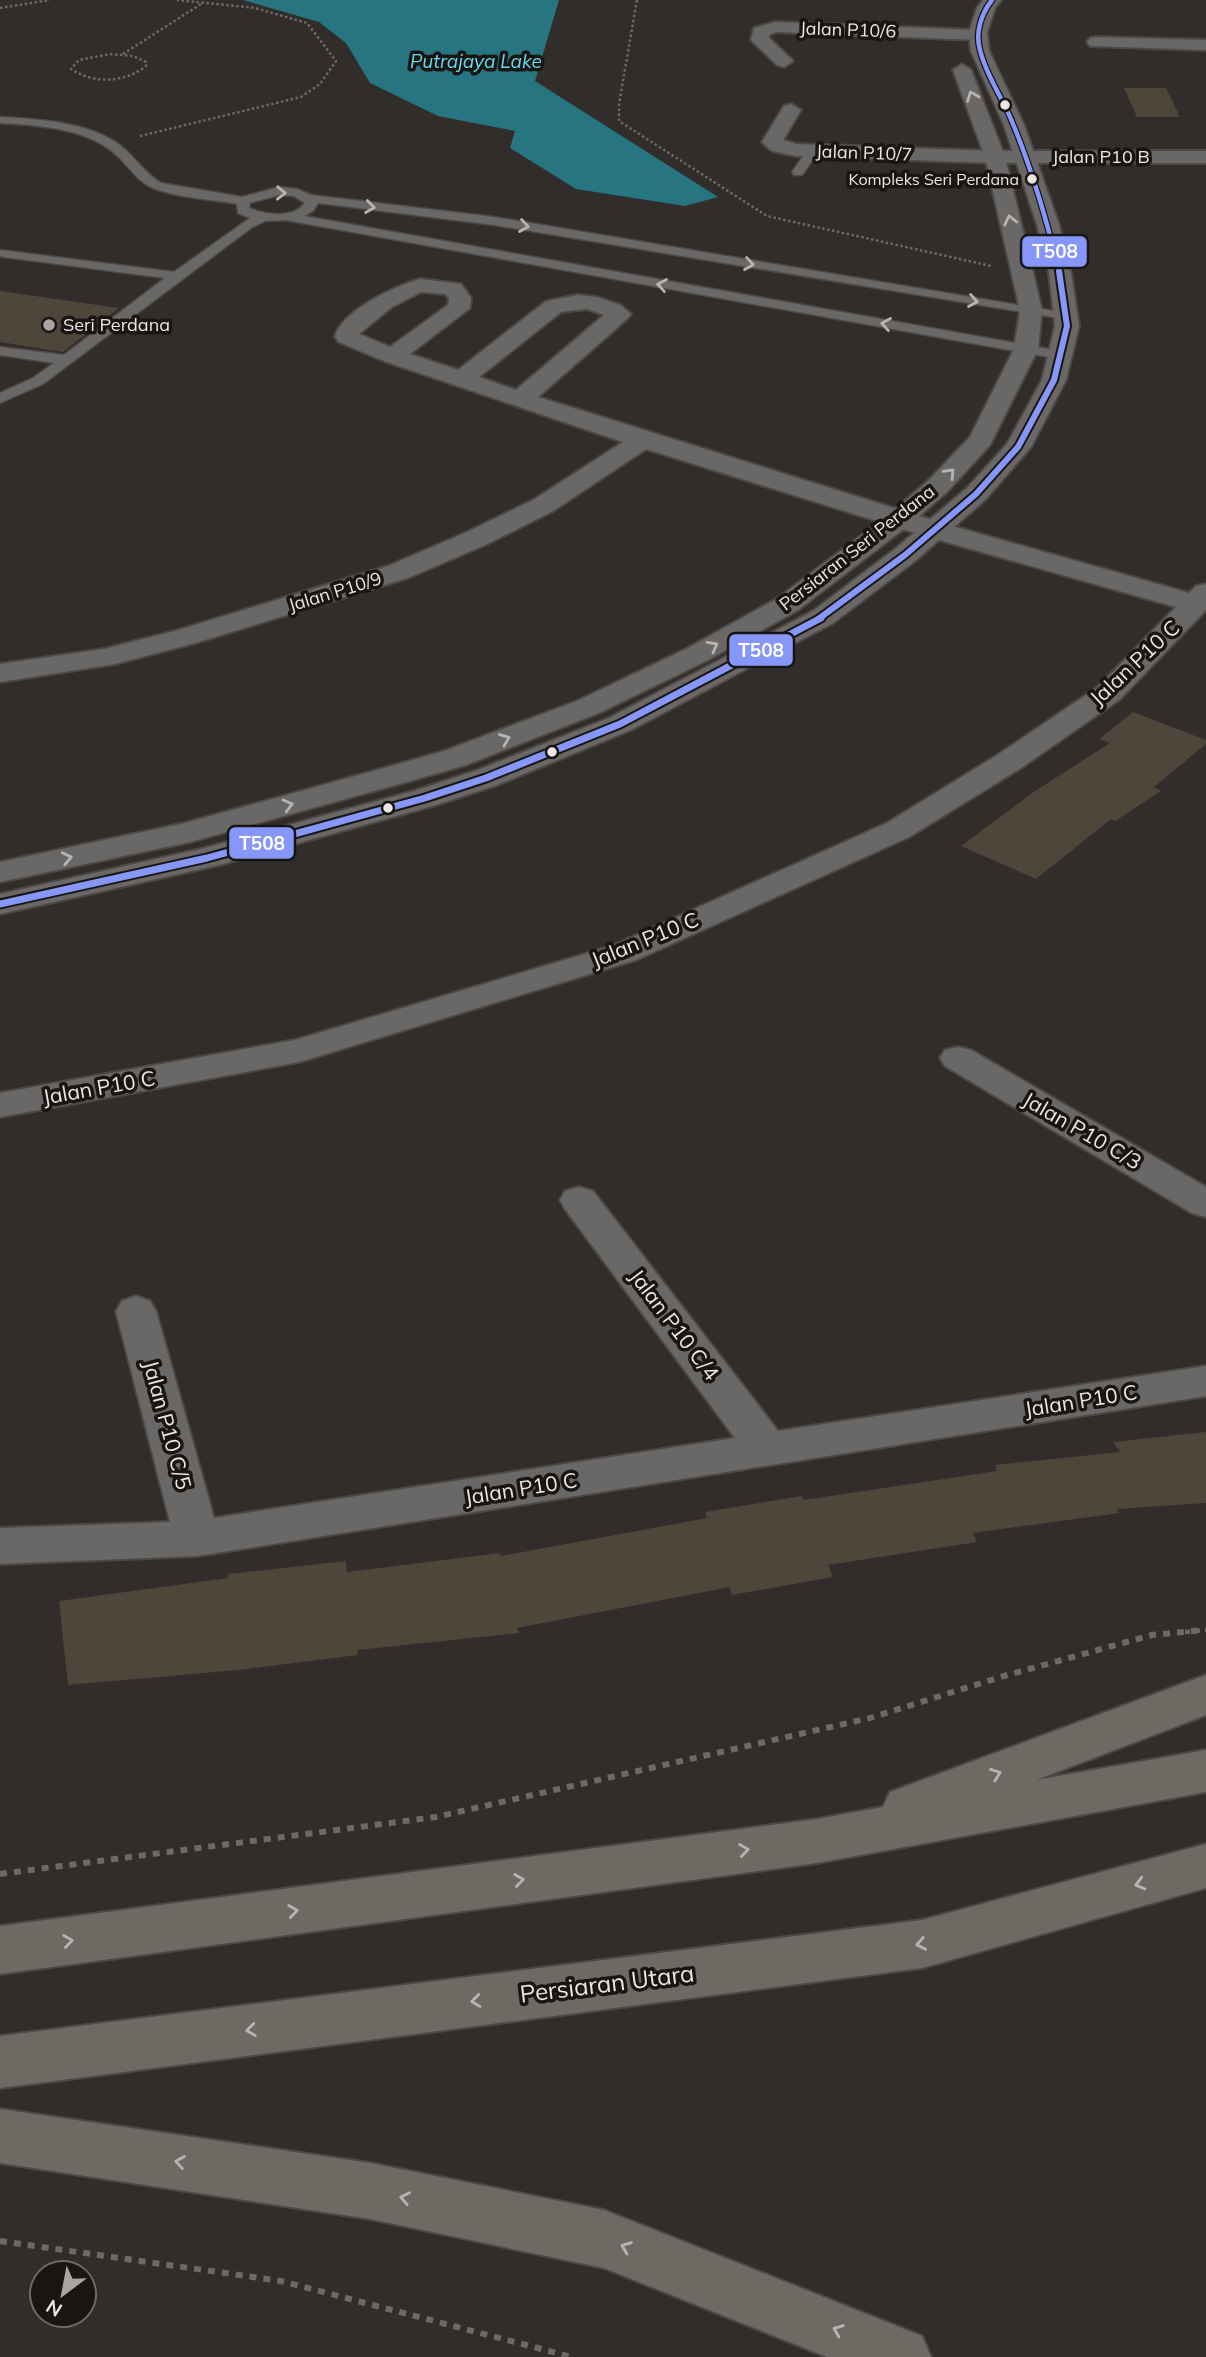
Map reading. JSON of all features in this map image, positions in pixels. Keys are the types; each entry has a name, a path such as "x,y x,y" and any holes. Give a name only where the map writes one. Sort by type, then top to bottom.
{"main road":[{"path":"817,1841 1206,1695"},
{"path":"0,1950 817,1841 1206,1771"},
{"name":"Persiaran Utara","path":"0,2062 922,1944 1206,1866"},
{"path":"0,2136 370,2190 604,2239 901,2357"}],"street":[{"path":"978,35 986,8 992,0"},
{"path":"784,11 832,20 837,24 835,29"},
{"path":"951,34 963,12"},
{"name":"Jalan P10/6","path":"785,61 760,40 760,32 775,27 978,35"},
{"name":"Persiaran Seri Perdana","path":"0,872 190,832 399,774 455,758 588,707 698,654 788,604 900,519 939,485 981,440 1026,349 1031,310 995,157 951,34"},
{"name":"Persiaran Seri Perdana","path":"0,904 207,858 425,798 486,778 620,724 823,617 976,494 1018,447 1055,380 1067,326 1060,273 1048,225 1026,157 980,51 978,35"},
{"path":"1096,42 1206,45"},
{"name":"Jalan P10/7","path":"791,110 772,142 787,149 995,157"},
{"name":"Jalan P10 B","path":"995,157 1206,157"},
{"path":"461,380 552,307 563,302 576,301 613,309 619,314 520,399"},
{"path":"392,356 643,440 934,530 1201,598"},
{"name":"Jalan P10/9","path":"0,673 118,654 185,637 398,572 544,505 643,440"},
{"name":"Jalan P10 C","path":"0,1105 299,1051 624,953 898,830 1010,761 1109,694 1201,598"},
{"name":"Jalan P10 C/3","path":"958,1058 1206,1204"},
{"name":"Jalan P10 C/4","path":"579,1200 769,1451"},
{"name":"Jalan P10 C/5","path":"136,1311 197,1538"},
{"name":"Jalan P10 C","path":"0,1546 197,1538 1206,1381"}],"lane":[{"path":"0,120 46,125 106,144 138,168 147,181 158,186 244,201 259,194 297,194 308,198 494,221 1066,317"},
{"path":"798,172 813,151"},
{"path":"286,217 310,208 312,202 308,198"},
{"path":"244,201 242,209 260,217 286,217 407,237 459,249 1060,355"},
{"path":"0,399 38,381 260,217"},
{"path":"459,249 494,221"},
{"path":"3,249 177,276"},
{"path":"0,351 67,360"}],"path":[{"path":"0,8 50,0"},
{"path":"106,144 301,97 320,84 336,61 307,23 256,8 177,0"},
{"path":"637,0 619,104 619,121 767,216 991,265"},
{"path":"122,54 142,59 146,66 135,74 106,78 82,76 71,69 75,63 86,58 122,54 201,4"},
{"path":"0,1874 436,1817 870,1718 1004,1676 1152,1635 1206,1630"},
{"path":"0,2241 281,2281 572,2357"}],"water":[{"name":"Putrajaya Lake","path":"243,0 559,0 535,81 718,197 685,206 576,189 510,148 515,131 438,116 370,83 346,43 319,22"}],"building":[{"path":"1124,88 1166,88 1180,117 1137,117"},
{"name":"Seri Perdana","path":"0,291 119,308 63,352 0,342"},
{"path":"1133,712 1206,740 1206,744 1154,787 1161,791 1115,821 1111,819 1036,879 961,846 1035,791 1110,743 1099,739"},
{"path":"1206,1432 1206,1503 1117,1509 1119,1513 973,1533 977,1542 828,1565 833,1577 732,1595 730,1587 517,1628 519,1633 357,1650 358,1655 238,1670 68,1685 59,1601 228,1578 228,1574 346,1561 347,1572 500,1553 501,1556 707,1518 705,1512 802,1496 804,1500 997,1471 995,1465 1120,1452 1113,1442"}],"transit line":[{"name":"T508","path":"0,904 207,858 425,798 486,778 620,724 823,617 905,555 976,494 1018,447 1054,380 1067,326 1060,273 1048,225 1014,125 980,51 978,32 986,8 992,0"}],"place":[{"name":"Kompleks Seri Perdana","path":"1032,179"},
{"name":"Seri Perdana","path":"49,325"}]}
